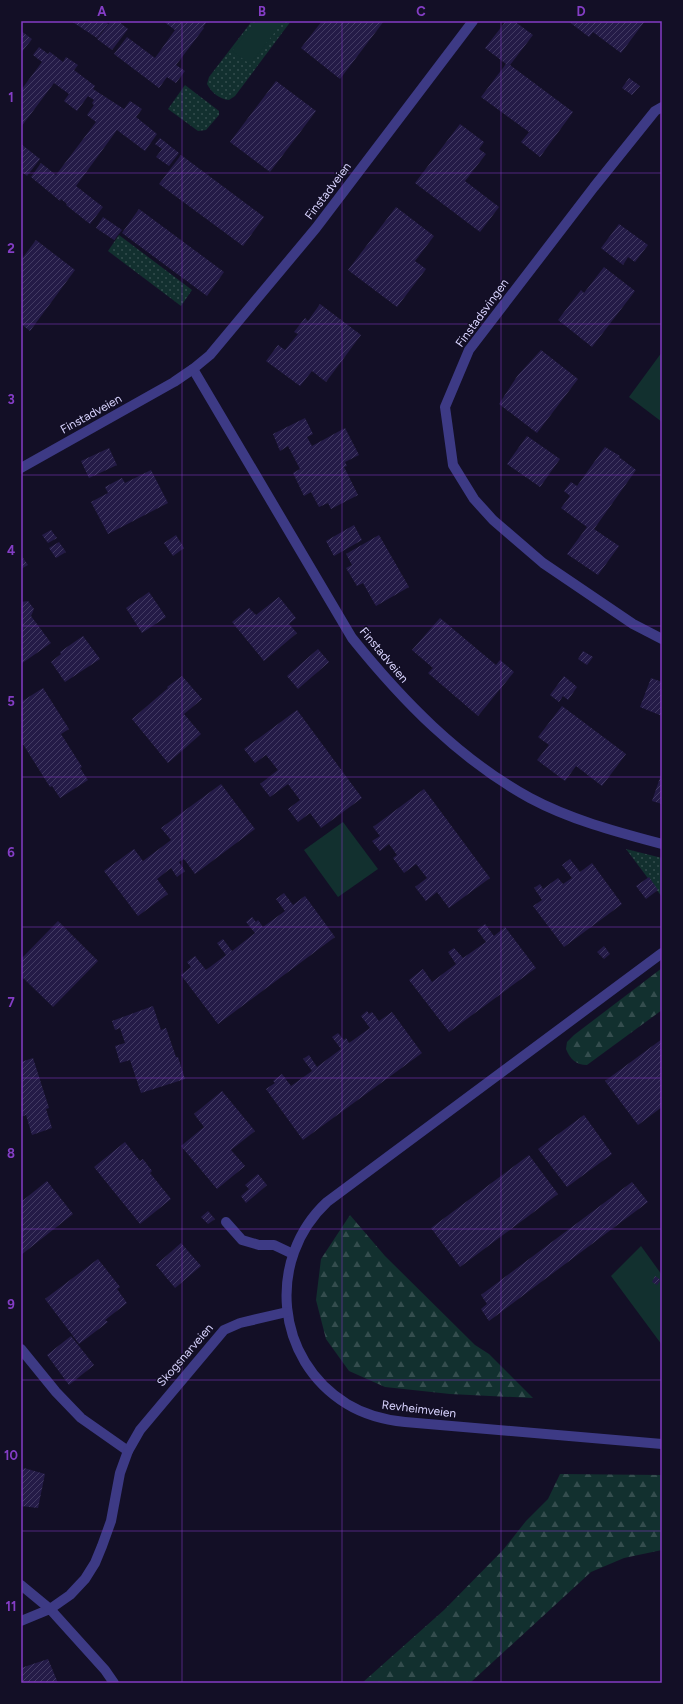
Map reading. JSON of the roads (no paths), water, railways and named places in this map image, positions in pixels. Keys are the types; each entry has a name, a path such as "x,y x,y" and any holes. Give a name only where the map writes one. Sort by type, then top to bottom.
{"street":[{"name":"Finstadveien","path":"21,468 174,382 194,369 221,343 316,228 473,21"},
{"name":"Finstadsvingen","path":"662,101 658,109 594,187 469,350 445,407 453,465 474,499 493,520 543,563 633,624 662,639"},
{"name":"Finstadveien","path":"194,369 352,638 380,673 408,703 476,762 502,781 531,798 585,821 662,844"},
{"name":"Revheimveien","path":"662,953 327,1202 314,1214 300,1236 293,1254 286,1285 287,1312 299,1352 327,1389 348,1404 378,1417 405,1422 662,1444"},
{"path":"226,1222 242,1240 259,1245 274,1245 293,1254"},
{"name":"Skogsnarveien","path":"21,1621 50,1609 70,1595 85,1579 102,1546 110,1521 120,1473 128,1451 140,1430 151,1416 224,1330 240,1323 287,1312"},
{"path":"21,1349 56,1392 81,1418 128,1451"},
{"path":"21,1585 50,1609 105,1670 114,1683"}]}
